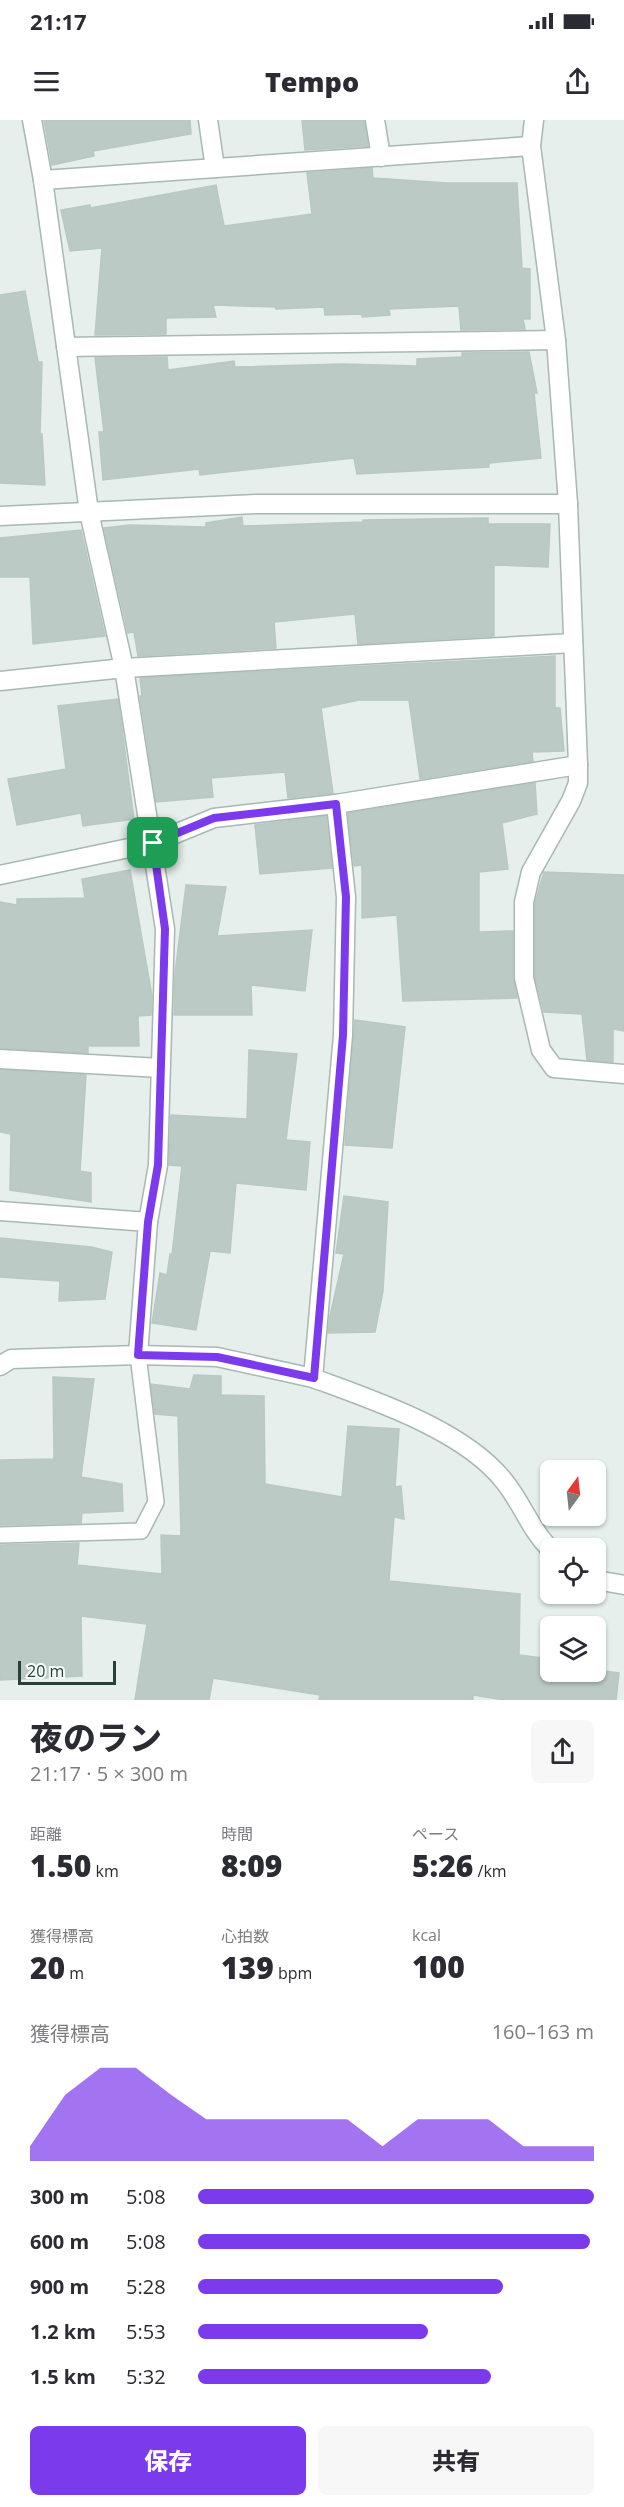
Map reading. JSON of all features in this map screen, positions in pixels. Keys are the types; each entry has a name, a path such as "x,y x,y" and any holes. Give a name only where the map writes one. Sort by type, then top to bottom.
{"street":[{"path":"32,120 43,180 88,512 124,668 165,929 158,1165 148,1222 138,1355"},
{"path":"208,120 215,168"},
{"path":"375,120 381,157"},
{"path":"534,120 531,146 556,340 568,504 578,783 571,801 531,872 524,903 524,978 541,1050 554,1068 578,1072 624,1074"},
{"path":"43,180 531,146"},
{"path":"66,347 556,340"},
{"path":"0,516 256,504 568,504"},
{"path":"0,681 124,668 573,643"},
{"path":"0,875 153,843 214,818 336,804 578,765"},
{"path":"314,1378 343,1035 346,897 336,804"},
{"path":"0,1059 160,1068"},
{"path":"0,1211 148,1222"},
{"path":"0,1366 11,1359 138,1355 217,1357 314,1378 385,1405 448,1436 479,1455 504,1481 540,1539"},
{"path":"606,1582 624,1585"}],"lane":[{"path":"0,1535 141,1532 156,1502 138,1355"}],"building":[{"path":"44,120 190,120 191,134 93,151 94,156 52,165"},
{"path":"302,120 364,120 368,146 305,150"},
{"path":"372,168 373,178 447,183 517,183 522,268 530,269 530,319 523,319 525,329 461,330 459,306 389,309 390,315 362,317 362,314 325,315 324,307 276,309 275,307 213,305 216,317 166,318 166,334 95,335 102,248 70,251 61,210 90,205 90,208 216,185 224,226 312,214 307,173"},
{"path":"25,291 38,362 42,362 40,434 42,434 45,485 0,483 0,295"},
{"path":"529,352 537,393 534,393 541,458 489,463 489,467 357,474 354,458 200,475 199,469 103,480 99,432 104,432 95,358 167,357 168,370 234,361 235,367 342,364 417,366 417,359 462,357 462,353"},
{"path":"242,517 243,526 363,522 363,520 488,518 488,524 550,524 548,567 494,565 494,636 358,644 355,614 274,622 276,648 138,656 134,632 128,633 104,528 130,525 206,527 206,523"},
{"path":"81,530 105,636 33,644 30,577 0,577 0,538"},
{"path":"555,656 555,708 560,708 564,751 532,752 533,761 420,779 409,700 359,700 321,708 333,793 288,798 285,772 211,778 213,797 156,802 140,696 142,696 140,678"},
{"path":"118,699 134,819 83,826 81,813 17,825 8,779 66,769 58,706"},
{"path":"535,783 537,814 502,823 508,869 479,872 479,932 513,931 513,978 517,998 403,1001 397,915 362,918 362,865 354,866 348,813"},
{"path":"326,816 332,868 260,874 255,825"},
{"path":"130,870 152,996 151,1015 138,1016 139,1046 88,1046 88,1053 0,1048 0,902 17,905 17,899 85,898 82,879"},
{"path":"544,872 624,875 624,1031 613,1029 613,1062 587,1060 582,1014 544,1012 535,977 535,903"},
{"path":"186,885 226,887 217,936 312,930 305,991 251,985 252,1015 174,1015 175,973"},
{"path":"355,1020 405,1027 392,1148 345,1145"},
{"path":"249,1050 297,1054 286,1140 310,1142 306,1190 236,1183 230,1253 210,1251 196,1330 152,1323 160,1273 167,1275 170,1254 172,1255 182,1166 169,1165 171,1115 247,1119"},
{"path":"0,1070 86,1075 80,1171 91,1173 91,1202 10,1190 11,1134 0,1132"},
{"path":"344,1196 388,1202 383,1291 375,1332 328,1333 344,1254 336,1253"},
{"path":"0,1238 91,1247 112,1252 105,1299 59,1301 60,1281 0,1277"},
{"path":"194,1375 221,1376 221,1395 264,1396 265,1484 342,1497 348,1426 399,1429 395,1487 401,1486 404,1519 394,1517 389,1581 520,1594 519,1655 540,1658 540,1682 606,1682 606,1671 619,1673 616,1700 504,1700 473,1695 473,1700 319,1700 320,1695 213,1678 209,1700 135,1700 147,1624 81,1616 82,1676 0,1680 0,1545 79,1543 77,1565 162,1574 161,1535 181,1536 178,1416 155,1414 151,1384 190,1389"},
{"path":"53,1377 94,1379 81,1477 122,1484 123,1511 82,1513 81,1523 0,1525 0,1460 54,1459"}],"route":[{"path":"336,804 346,897 345,985 343,1035 314,1378 217,1357 138,1355 148,1222 158,1165 165,929 153,843 214,818 336,804"}]}
